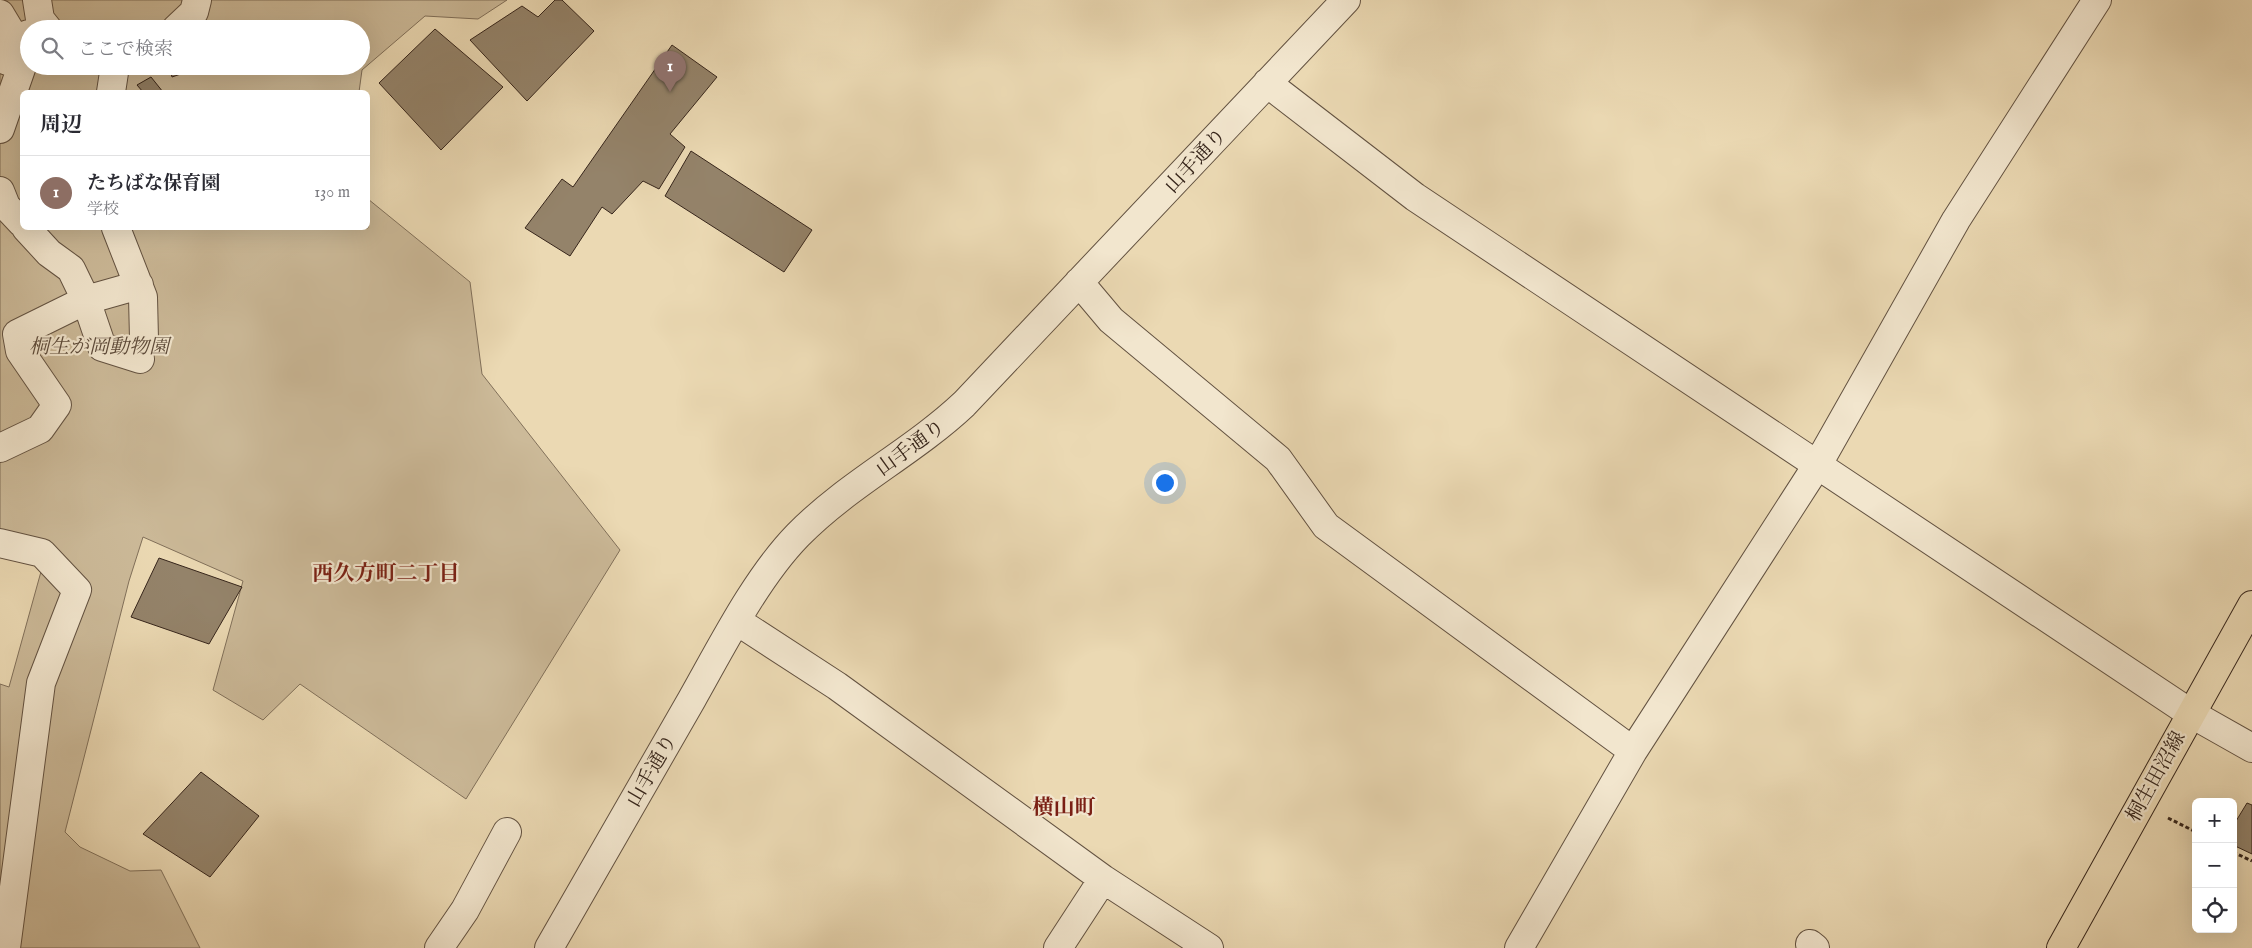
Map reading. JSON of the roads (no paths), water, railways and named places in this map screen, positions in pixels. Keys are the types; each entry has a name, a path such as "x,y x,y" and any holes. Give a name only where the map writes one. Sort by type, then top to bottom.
{"main road":[{"name":"桐生田沼線","path":"2061,948 2190,713 2252,605"}],"street":[{"path":"37,0 39,20"},
{"path":"186,20 194,12 197,0"},
{"name":"山手通り","path":"549,948 737,620 780,557 798,535 855,487 944,422 1346,0"},
{"path":"1519,948 1633,751 1818,464 1956,220 2097,0"},
{"path":"0,14 20,33"},
{"path":"0,129 20,72"},
{"path":"111,90 114,75"},
{"path":"1267,83 1415,197 2190,713 2252,748"},
{"path":"0,191 6,206 20,222"},
{"path":"28,230 49,253 71,269 86,300 102,347 142,349 143,297 117,230"},
{"path":"1079,282 1111,320 1278,459 1326,526 1633,751"},
{"path":"0,448 40,428 57,405 20,350 18,334 86,300 139,285"},
{"path":"0,543 42,553 77,590 41,682 6,948"},
{"path":"737,620 837,686 1103,879 1209,948"},
{"path":"439,948 465,910 507,832"},
{"path":"1058,948 1103,879"}],"place":[{"name":"たちばな保育園","path":"670,92"}],"district":[{"name":"西久方町二丁目","path":"386,573"},
{"name":"横山町","path":"1064,807"}],"park label":[{"name":"桐生が岡動物園","path":"99,346"}]}
